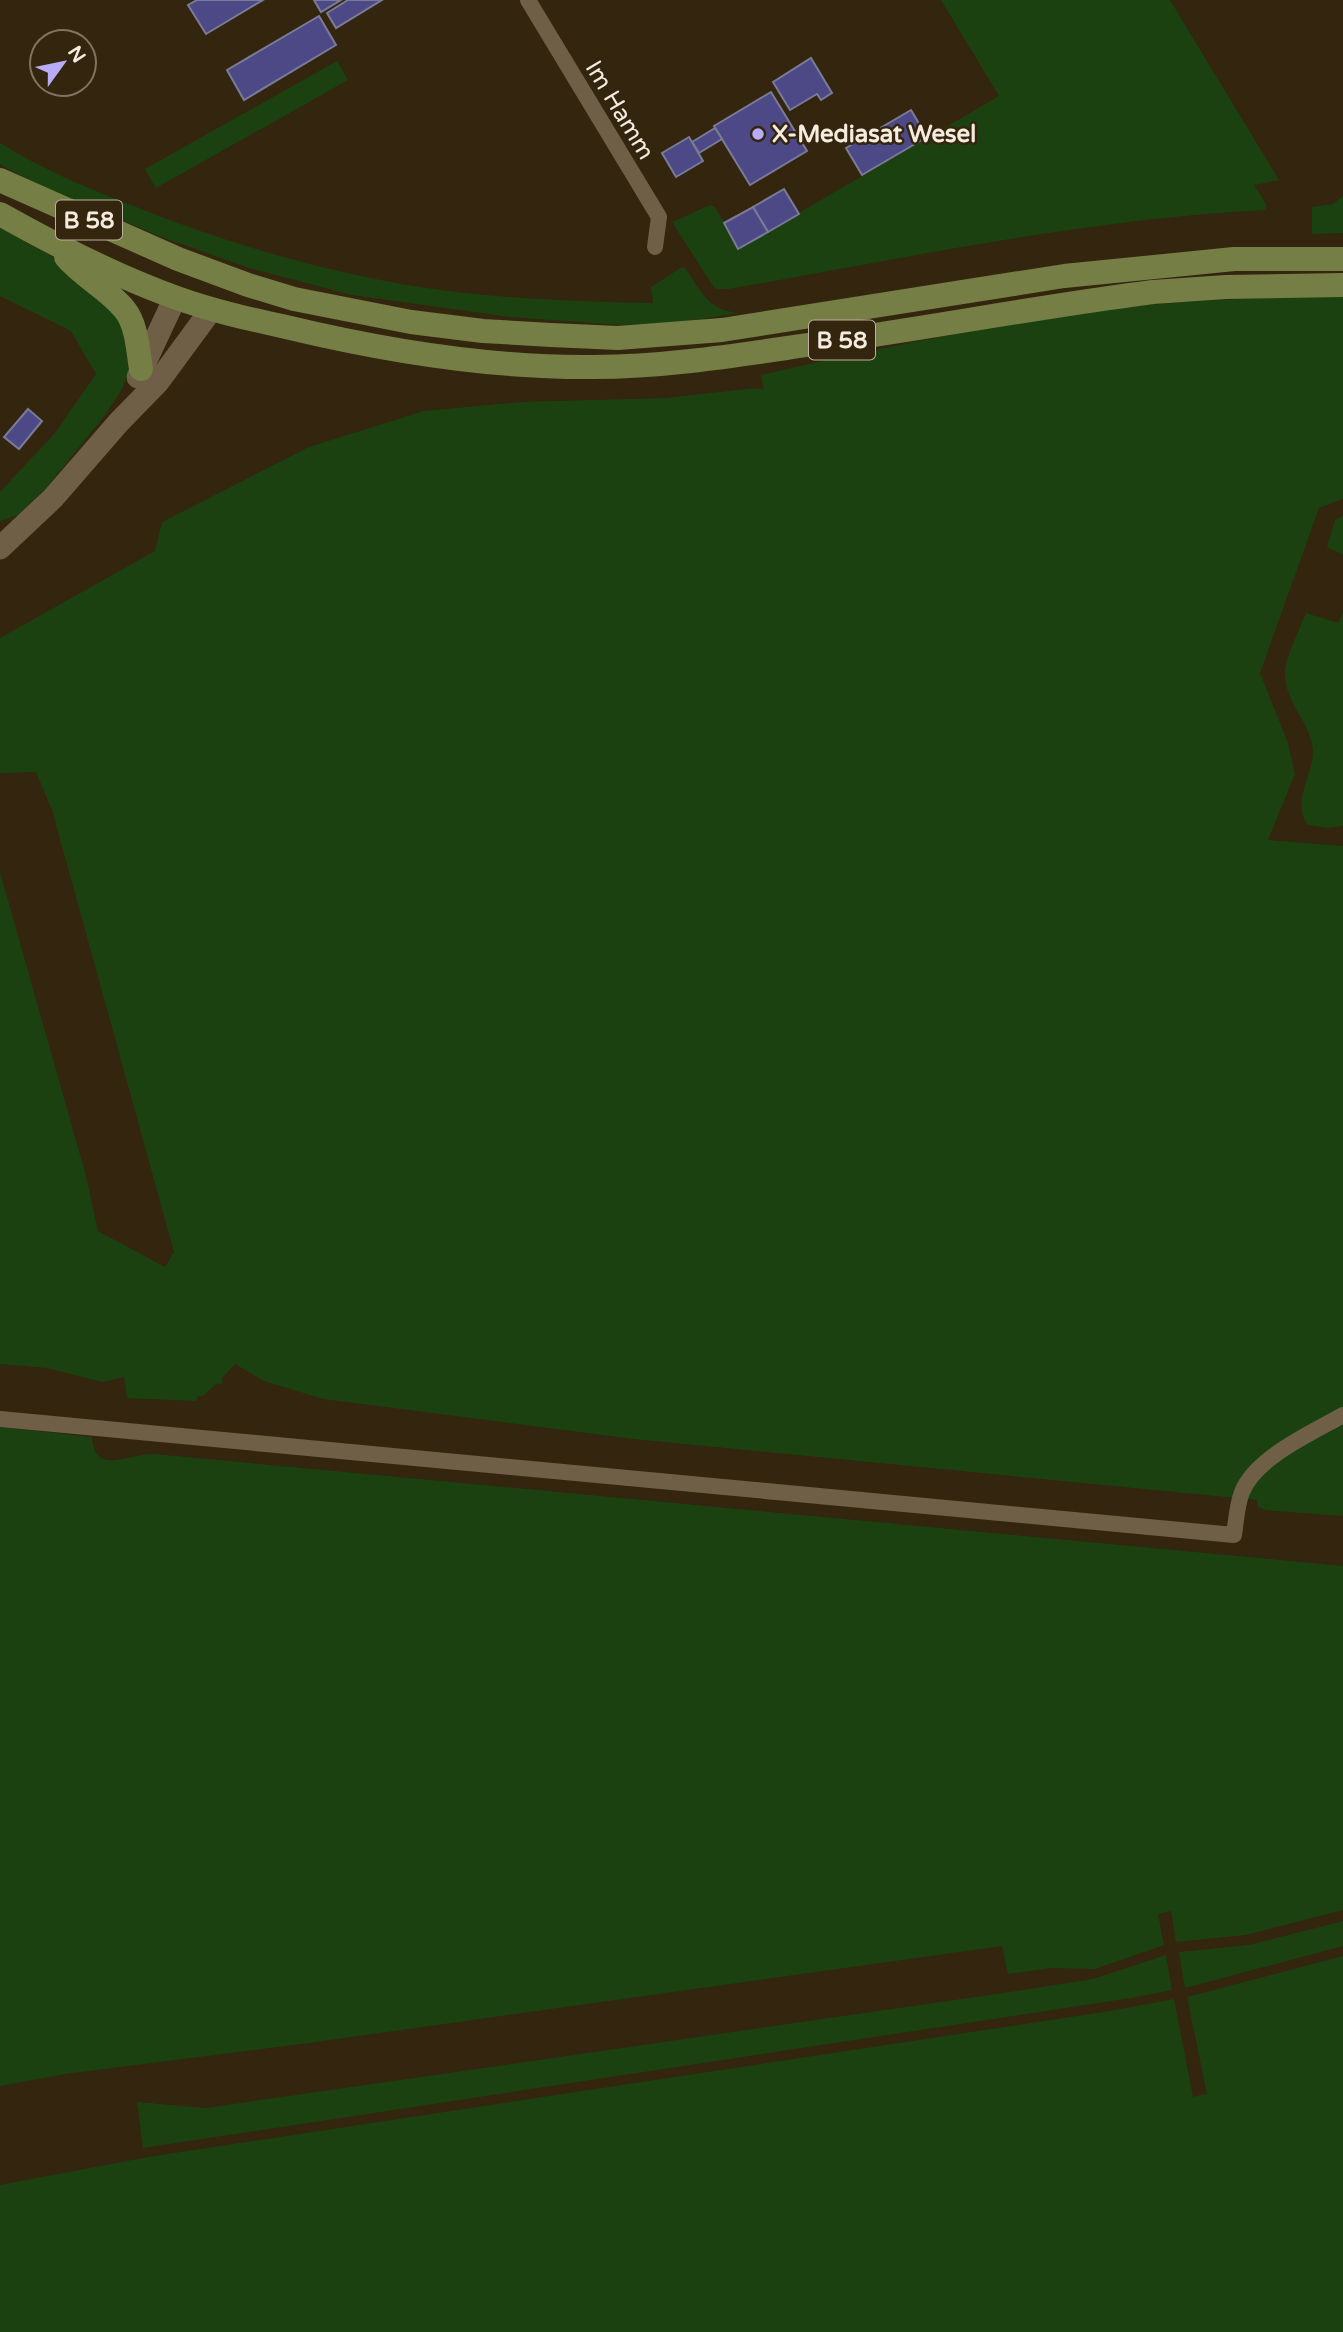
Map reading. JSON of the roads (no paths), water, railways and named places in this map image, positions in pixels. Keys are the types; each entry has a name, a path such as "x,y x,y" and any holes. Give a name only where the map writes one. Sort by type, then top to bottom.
{"main road":[{"name":"B 58","path":"0,180 178,259 247,285 316,304 411,322 482,331 618,338 722,330 1064,276 1234,259 1343,259"},
{"name":"B 58","path":"0,214 57,246 175,298 211,310 396,351 465,360 593,367 712,359 1153,292 1239,286 1343,285"},
{"path":"57,246 79,272 125,310 132,324 141,369"},
{"name":"B 58","path":"178,259 200,285 211,310"},
{"name":"B 58","path":"175,298 200,285 247,285"}],"street":[{"name":"Im Hamm","path":"528,0 659,217 655,247"},
{"path":"119,422 175,298"},
{"path":"0,548 53,498 158,382 211,310"},
{"path":"0,1419 1234,1535 1242,1492 1258,1469 1290,1445 1343,1415"}],"place":[{"name":"X-Mediasat Wesel","path":"758,134"}]}
